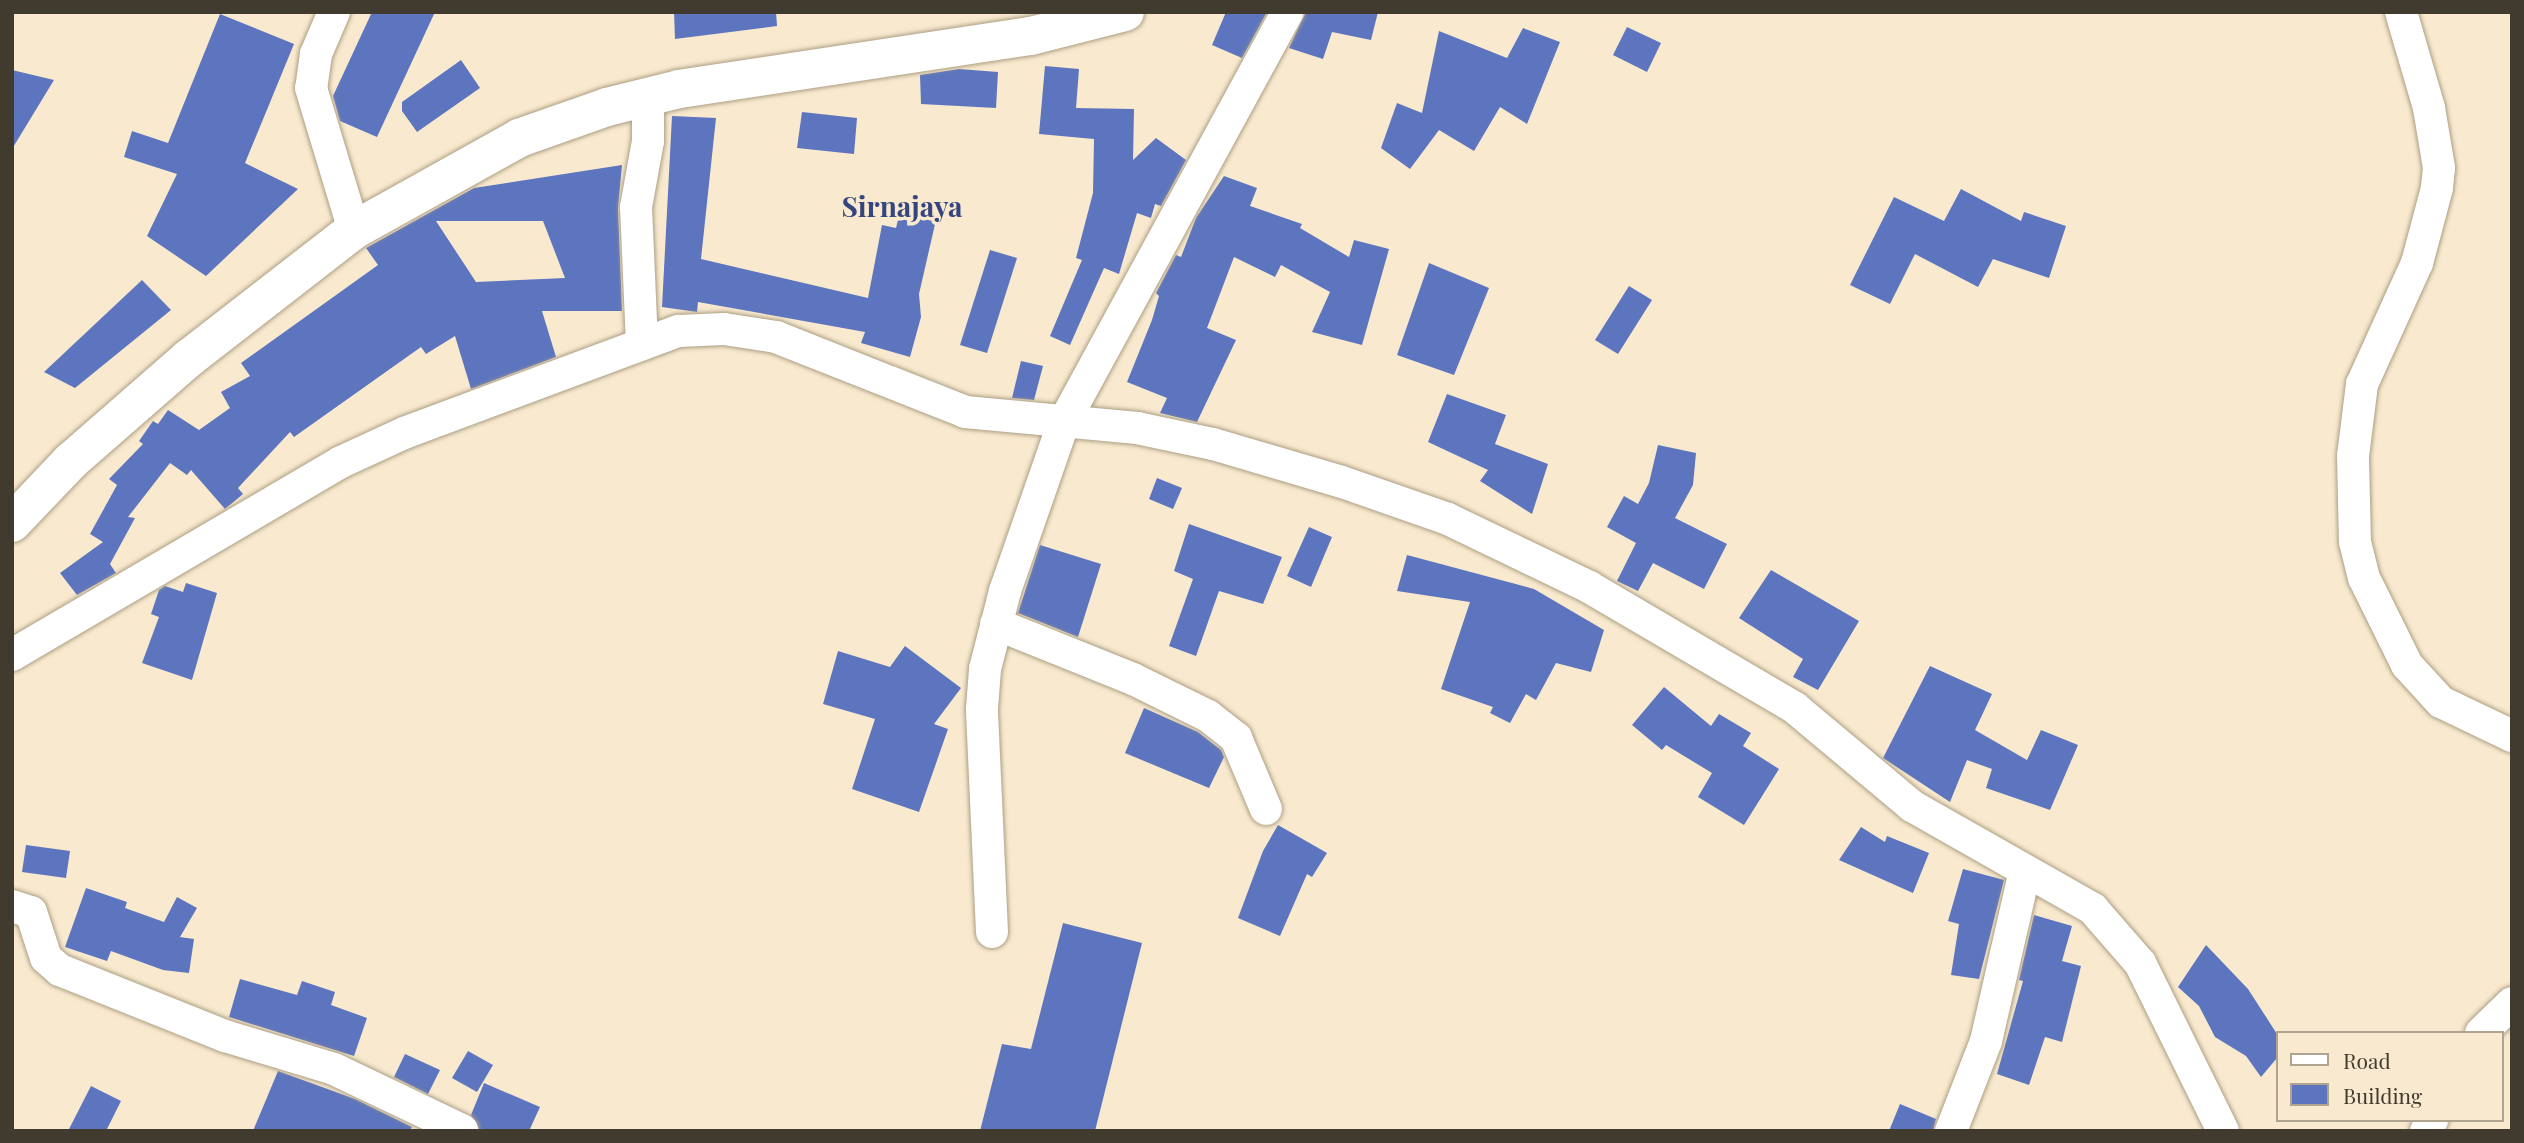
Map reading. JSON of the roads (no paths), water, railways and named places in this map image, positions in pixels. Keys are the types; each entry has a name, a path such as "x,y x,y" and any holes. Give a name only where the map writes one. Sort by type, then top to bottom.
{"street":[{"path":"334,12 316,54 311,88 355,230"},
{"path":"12,523 71,461 169,376 355,230 519,138 648,97 741,76 1031,36 1125,12"},
{"path":"992,932 982,709 996,624 1064,422 1288,12"},
{"path":"2401,12 2429,108 2439,168 2437,188 2417,263 2362,384 2353,456 2355,542 2364,578 2407,665 2441,702 2512,736"},
{"path":"642,344 636,207 648,141 648,97"},
{"path":"12,655 370,448 642,344 699,328 776,337 965,412 1137,428 1213,444 1353,486 1483,535 1589,587 1795,708 1891,792 2093,909 2125,941 2156,992 2223,1131"},
{"path":"996,624 1133,679 1208,716 1236,738 1266,809"},
{"path":"1951,1131 1986,1041 2025,871"},
{"path":"12,906 31,912 46,958 60,970 225,1035 334,1069 461,1130"},
{"path":"2483,1031 2512,1003"}],"district":[{"name":"Sirnajaya","path":"902,206"}]}
